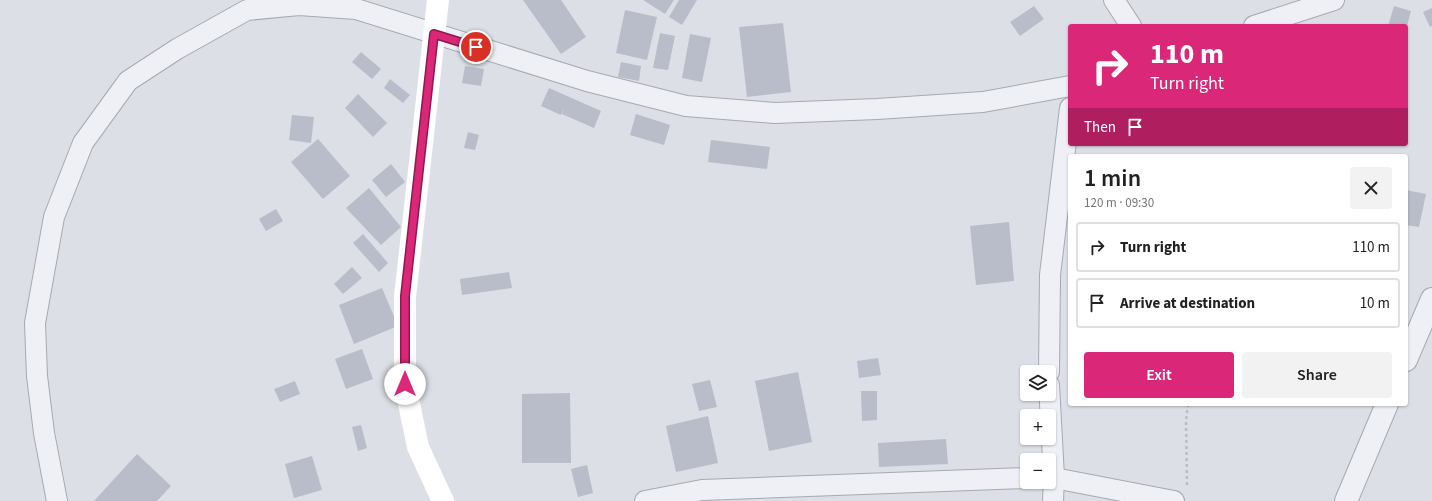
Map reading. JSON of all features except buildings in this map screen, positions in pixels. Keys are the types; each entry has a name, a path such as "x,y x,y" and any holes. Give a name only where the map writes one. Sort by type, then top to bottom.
{"main road":[{"path":"438,0 405,296 405,384 418,447 444,501"}],"street":[{"path":"1114,0 1130,24"},
{"path":"1260,24 1334,0"},
{"path":"57,501 44,433 37,376 36,323 54,217 83,143 128,81 177,49 247,10 299,5 356,9 587,81 686,106 775,113 877,109 983,102 1068,86"},
{"path":"1049,365 1050,275 1068,125"},
{"path":"1408,355 1432,299"},
{"path":"1049,401 1051,453"},
{"path":"1346,501 1387,406"},
{"path":"645,501 702,490 1020,478"},
{"path":"1056,478 1174,501"},
{"path":"1052,489 1053,501"}],"path":[{"path":"1187,486 1186,420 1188,406"}],"route":[{"path":"405,384 405,296 434,34 476,47"}]}
